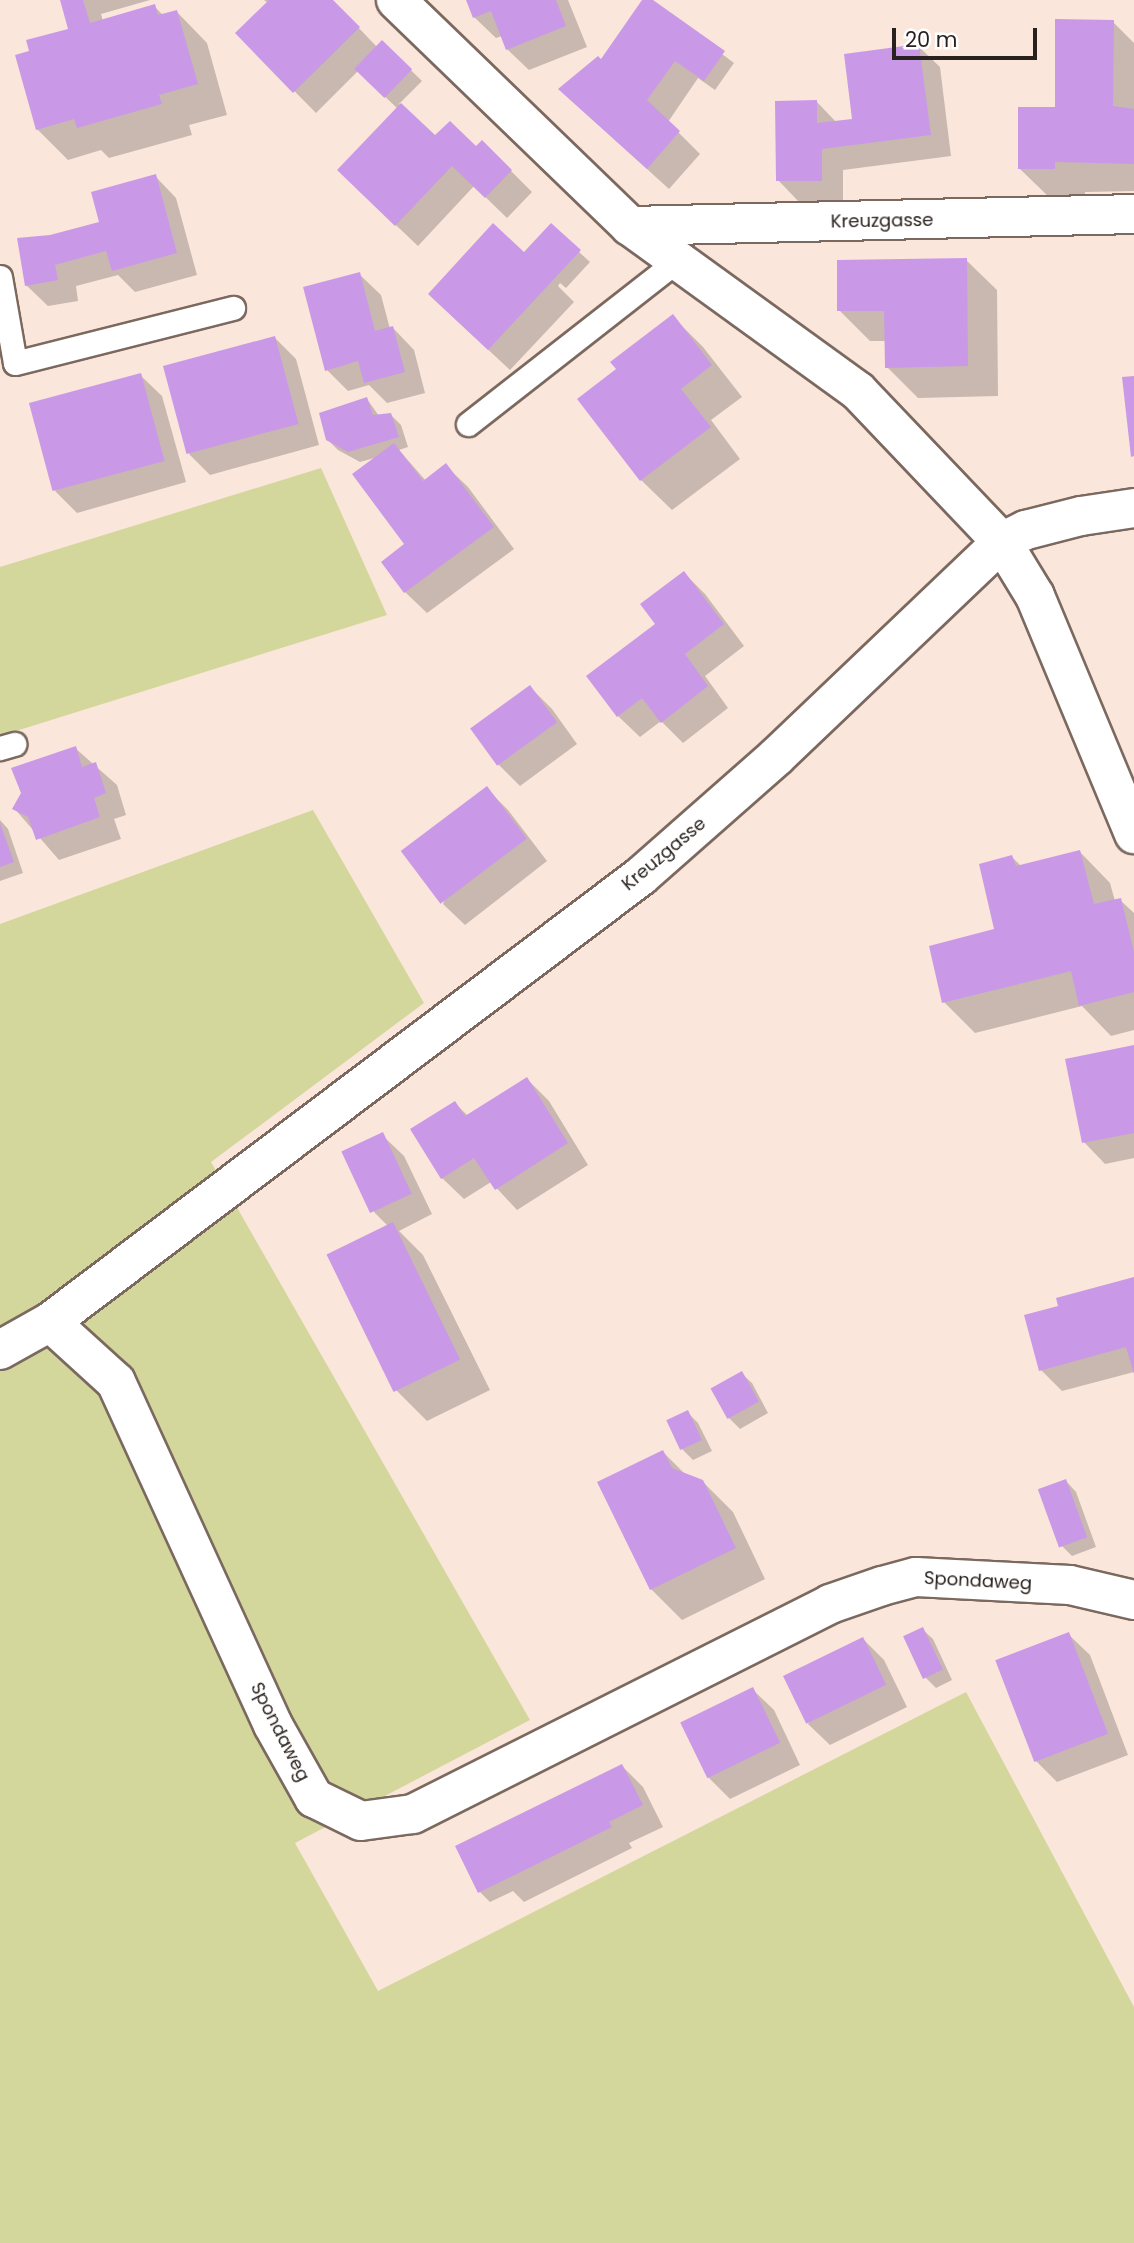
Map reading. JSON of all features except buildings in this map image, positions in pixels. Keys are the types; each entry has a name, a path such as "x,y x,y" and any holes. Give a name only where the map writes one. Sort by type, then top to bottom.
{"street":[{"path":"396,0 629,226 858,391 1002,542 1035,596 1134,834"},
{"name":"Kreuzgasse","path":"629,226 1134,214"},
{"name":"Kreuzgasse","path":"50,1322 94,1286 300,1135 641,876 776,757 1002,542 1026,530 1082,516 1134,508"},
{"path":"0,1350 50,1322"},
{"name":"Spondaweg","path":"50,1322 116,1382 273,1725 314,1798 362,1821 413,1814 830,1604 882,1586 916,1577 1070,1585 1134,1600"}],"lane":[{"path":"468,424 677,261"},
{"path":"0,277 15,363 233,308"}],"green space":[{"path":"321,468 387,615 0,736 0,567"},
{"path":"313,810 424,1003 211,1162 530,1720 295,1843 378,1991 966,1692 1134,2007 1134,2243 0,2243 0,924"}]}
